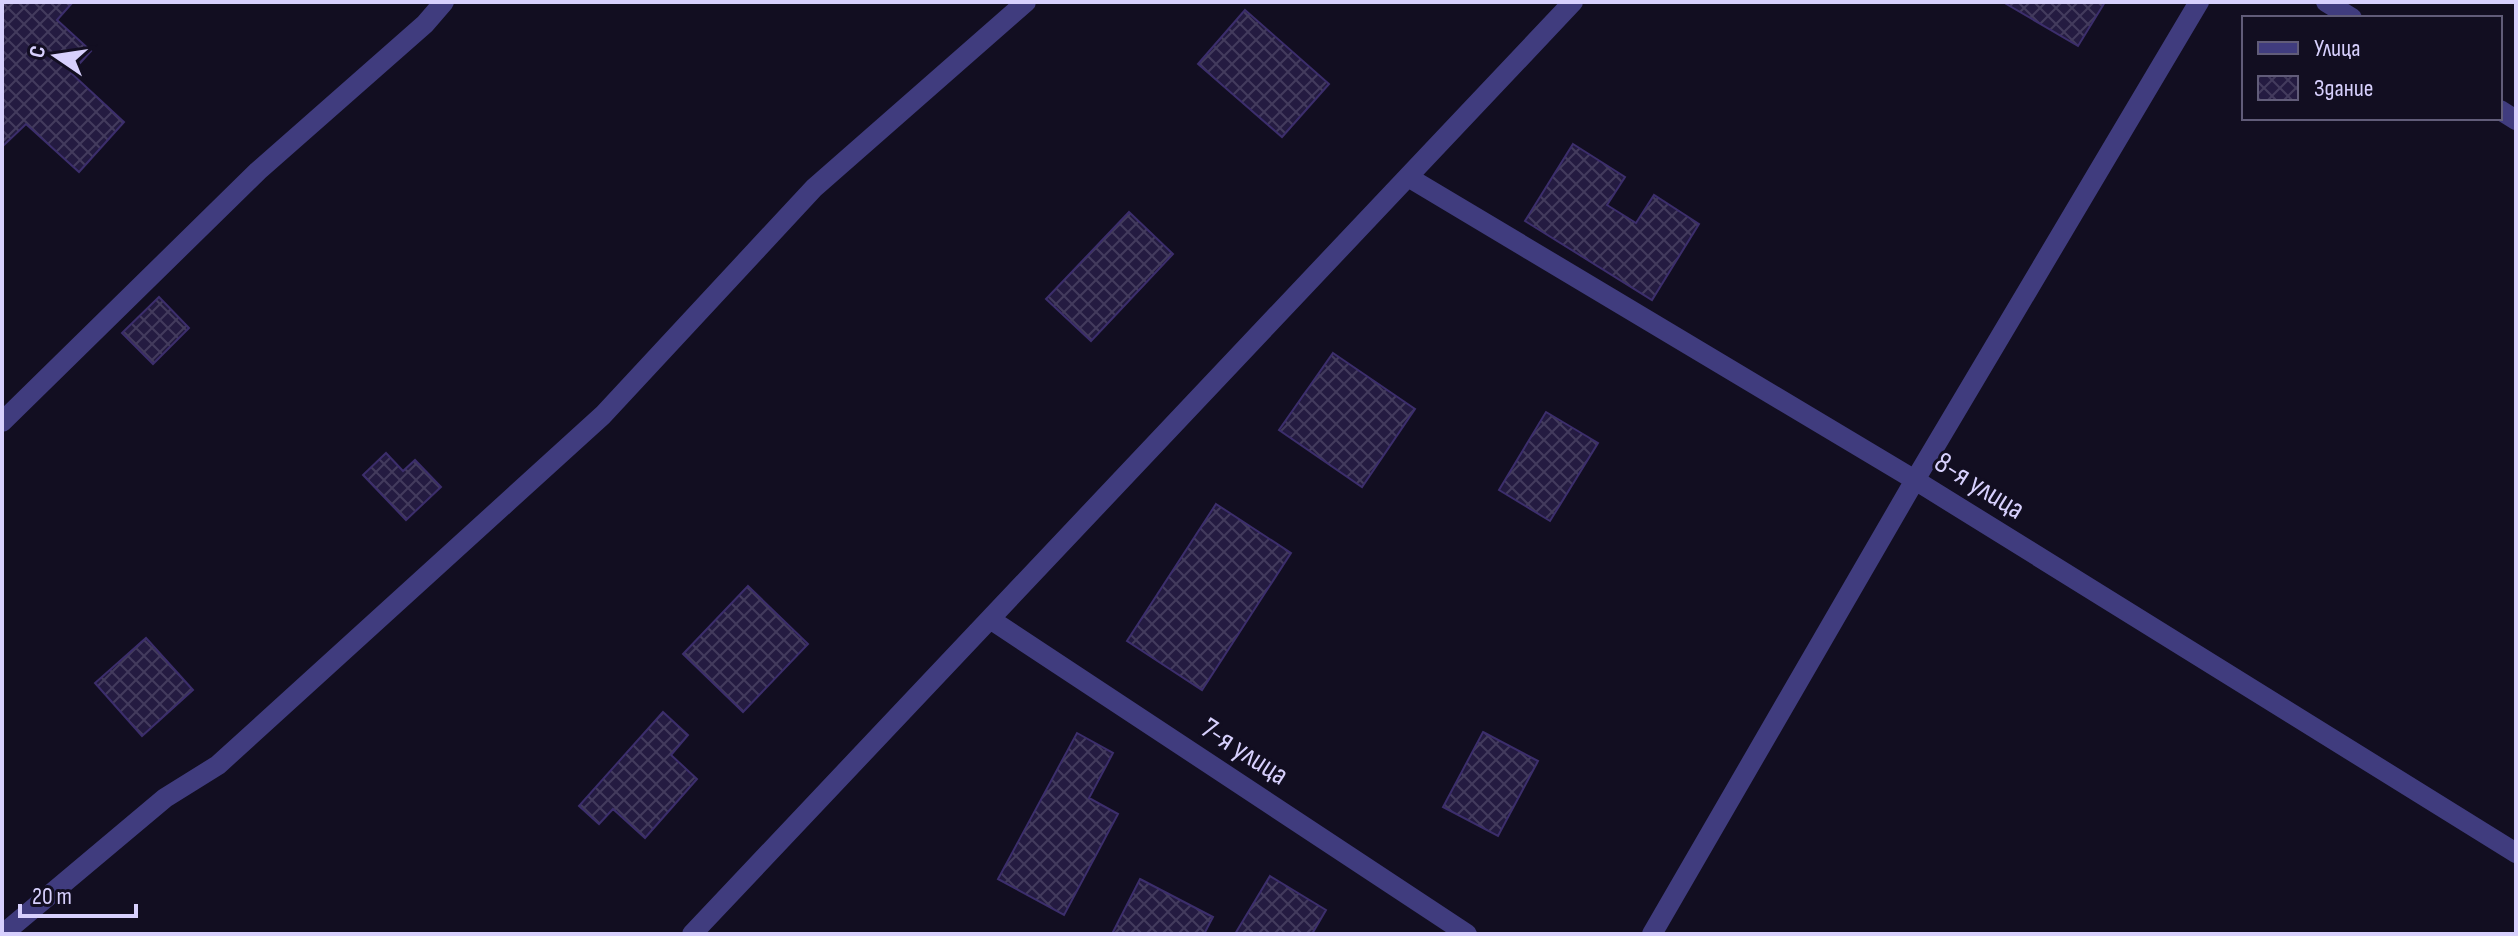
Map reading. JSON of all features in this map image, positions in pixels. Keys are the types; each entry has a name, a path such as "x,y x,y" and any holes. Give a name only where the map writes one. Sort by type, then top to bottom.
{"street":[{"path":"2,422 258,171 425,24 444,2"},
{"path":"3,934 165,798 218,765 603,415 814,188 1026,2"},
{"path":"692,934 1573,2"},
{"path":"1652,934 1915,480 2199,2"},
{"path":"2326,2 2349,16"},
{"name":"8-я улица","path":"1408,177 1915,480 2516,853"},
{"name":"7-я улица","path":"990,619 1467,934"}],"building":[{"path":"2,2 73,2 57,20 91,51 71,73 124,122 79,172 26,124 2,147"},
{"path":"2003,2 2105,2 2078,46"},
{"path":"1245,10 1329,84 1282,137 1198,64"},
{"path":"1573,144 1625,177 1607,205 1636,223 1654,195 1699,224 1652,300 1525,221"},
{"path":"1129,212 1173,254 1091,341 1046,299"},
{"path":"159,297 189,328 153,364 122,333"},
{"path":"1333,353 1415,409 1362,487 1279,430"},
{"path":"1546,412 1598,443 1550,521 1499,490"},
{"path":"386,453 403,471 415,460 441,487 406,520 363,475"},
{"path":"1216,504 1291,553 1202,690 1127,641"},
{"path":"748,586 808,644 743,712 683,654"},
{"path":"146,638 193,690 142,736 95,683"},
{"path":"663,712 688,735 671,755 697,779 645,838 613,809 599,824 579,806"},
{"path":"1483,732 1538,761 1498,836 1443,807"},
{"path":"1077,733 1113,753 1089,798 1118,814 1064,915 998,879"},
{"path":"1270,876 1326,910 1312,934 1235,934"},
{"path":"1140,879 1213,917 1204,934 1112,934"}]}
